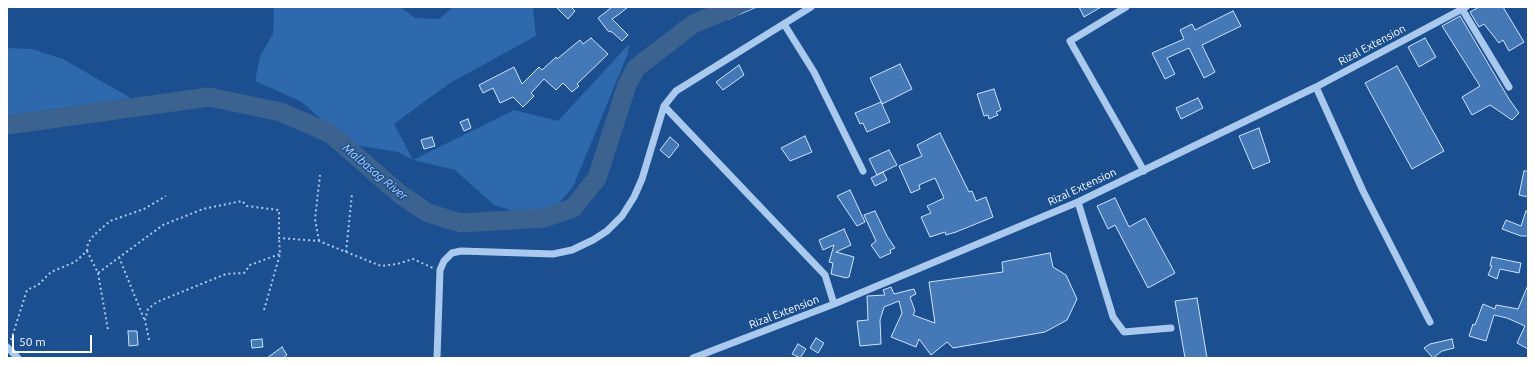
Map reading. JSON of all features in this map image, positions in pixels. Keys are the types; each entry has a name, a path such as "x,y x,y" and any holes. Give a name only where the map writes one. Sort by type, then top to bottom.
{"street":[{"path":"437,358 440,270 444,261 452,253 461,251 553,254 572,250 593,240 607,231 622,216 634,197 642,179 664,106 676,91 811,7"},
{"path":"1126,7 1070,41 1144,170"},
{"path":"1464,8 1509,87"},
{"name":"Rizal Extension","path":"693,358 834,304 1078,202 1316,87 1464,8"},
{"path":"784,24 814,72 863,172"},
{"path":"1316,87 1363,191 1430,322"},
{"path":"664,106 825,275 834,304"},
{"path":"1078,202 1113,317 1124,332 1171,328"},
{"path":"8,347 18,358"}],"path":[{"path":"319,241 314,219 320,175"},
{"path":"346,252 352,194"},
{"path":"108,330 98,273 87,251 88,243 94,235 110,221 144,209 166,196"},
{"path":"98,273 163,225 203,209 242,201 247,206 279,210 280,254 264,310"},
{"path":"279,238 319,241 381,266 397,264 413,259 440,270"},
{"path":"8,347 27,290 38,285 51,272 75,262 87,251"},
{"path":"145,320 148,309 157,302 226,274 244,273 250,265 280,254"},
{"path":"119,257 145,320 149,340"}],"shaded area":[{"path":"273,7 400,7 415,18 439,19 453,7 533,7 536,36 450,83 394,124 413,160 398,152 349,144 302,102 255,81 260,56 273,34"},
{"path":"729,7 757,7 729,19 693,24"},
{"path":"629,44 628,53 573,187 557,205 531,212 517,212 494,205 455,170 413,160 514,110 558,121"},
{"path":"7,48 32,49 63,59 131,98 7,116"}],"building":[{"path":"556,7 571,7 575,11 568,19"},
{"path":"612,7 628,7 612,19 628,35 622,41 612,32 608,31 598,18"},
{"path":"1079,7 1101,7 1084,17"},
{"path":"1479,7 1503,7 1524,42 1509,51 1503,40 1499,43 1484,24 1479,27 1470,12"},
{"path":"1233,11 1241,26 1202,45 1215,72 1204,78 1189,48 1167,58 1175,74 1165,79 1152,53 1184,39 1180,30 1192,24 1195,30"},
{"path":"1460,16 1509,99 1519,113 1512,120 1490,105 1472,115 1462,97 1480,86 1442,26"},
{"path":"591,38 608,54 577,84 579,86 572,92 563,83 556,90 544,79 531,93 534,96 523,107 513,97 500,103 493,88 483,93 479,85 514,67 522,84 539,67 542,70 556,57 557,59 580,40 583,44"},
{"path":"1425,38 1436,57 1419,67 1408,47"},
{"path":"900,64 912,89 882,104 870,78"},
{"path":"739,65 744,75 723,90 716,82"},
{"path":"1397,66 1444,151 1412,169 1365,83"},
{"path":"994,89 1001,110 996,112 998,115 989,119 988,115 984,116 977,94"},
{"path":"1198,98 1203,108 1181,119 1176,108"},
{"path":"881,102 890,122 867,132 863,123 860,124 855,113"},
{"path":"468,119 471,128 464,131 460,122"},
{"path":"1259,128 1270,162 1253,169 1239,136"},
{"path":"940,133 969,192 972,191 976,201 986,197 993,217 956,232 946,235 945,232 930,237 921,217 931,213 927,206 944,198 935,178 919,185 920,189 911,193 899,166 922,156 917,145"},
{"path":"805,136 812,152 790,161 781,148"},
{"path":"432,137 435,146 424,149 421,140"},
{"path":"670,137 679,145 669,158 660,150"},
{"path":"889,150 897,165 877,175 869,159"},
{"path":"1524,171 1528,171 1528,197 1519,195"},
{"path":"883,172 887,180 875,186 871,178"},
{"path":"850,190 865,222 857,226 837,196"},
{"path":"1115,198 1129,227 1145,218 1175,273 1148,288 1115,225 1108,229 1097,206"},
{"path":"875,211 887,236 895,248 890,250 891,253 880,258 871,245 876,241 864,215"},
{"path":"1526,211 1528,211 1528,236 1521,236 1502,229 1506,220 1521,226"},
{"path":"844,229 851,245 836,252 854,257 849,277 846,278 831,274 833,263 829,262 834,245 823,250 819,240"},
{"path":"1050,253 1053,267 1066,275 1077,299 1067,320 1045,332 953,348 947,342 931,355 919,339 916,347 891,337 902,313 899,301 884,307 880,320 881,344 860,346 857,321 868,320 867,296 885,295 883,290 891,287 894,294 914,289 916,294 910,297 915,311 913,315 935,323 929,282 1003,272 1002,262"},
{"path":"1492,257 1521,263 1519,273 1500,269 1497,279 1488,275 1492,266 1490,266"},
{"path":"1528,285 1528,349 1517,343 1525,326 1507,318 1494,315 1486,341 1469,336 1483,304 1495,309 1496,305 1518,309"},
{"path":"1197,298 1207,358 1185,358 1175,301"},
{"path":"128,331 137,331 138,345 129,346"},
{"path":"816,338 824,343 818,353 810,348"},
{"path":"262,339 263,347 252,348 251,340"},
{"path":"1452,339 1454,348 1442,351 1433,358 1424,348 1430,344"},
{"path":"798,344 806,349 800,358 792,354"},
{"path":"282,347 287,355 283,358 267,358"}],"waterway":[{"name":"Malbasag River","path":"7,125 209,97 281,112 331,134 401,195 428,213 461,223 544,218 573,208 597,178 627,85 636,68 693,24 734,7"}]}
